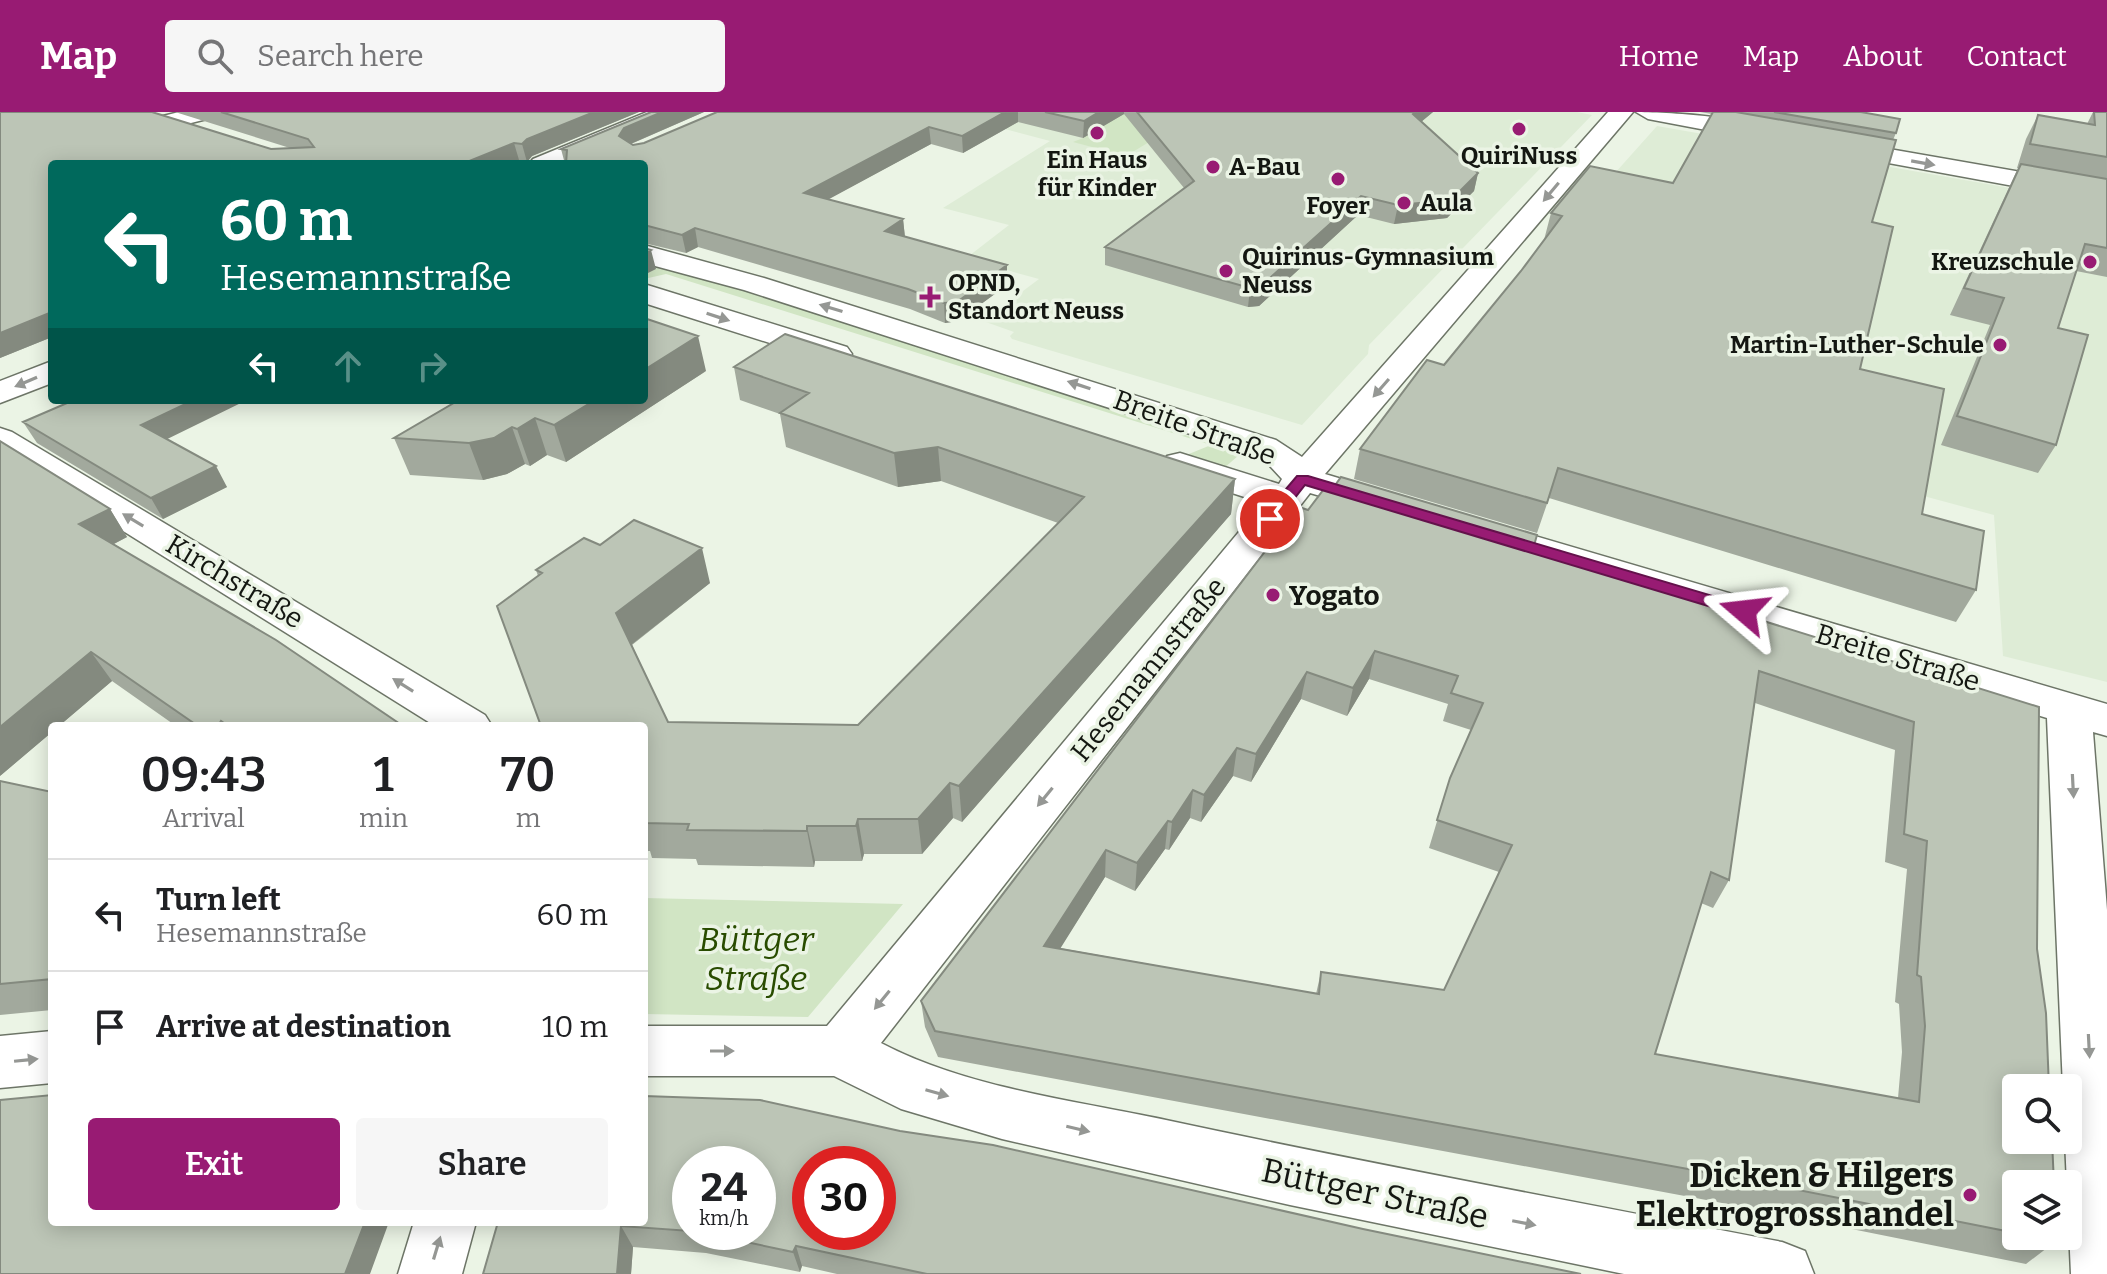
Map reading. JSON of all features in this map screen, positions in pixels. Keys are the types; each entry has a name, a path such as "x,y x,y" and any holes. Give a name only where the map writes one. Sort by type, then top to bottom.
{"street":[{"path":"207,112 161,118 216,136"},
{"path":"552,160 667,112"},
{"name":"Hesemannstraße","path":"841,1051 1294,489 1621,112"},
{"path":"1648,112 2107,195"},
{"name":"Breite Straße","path":"648,255 754,284 968,350 1264,447 1282,457 1294,489"},
{"path":"648,294 871,365"},
{"path":"0,393 48,373"},
{"name":"Kirchstraße","path":"10,434 463,722"},
{"name":"Breite Straße","path":"1144,453 1430,517 2088,714"},
{"path":"2088,714 2103,1274"},
{"name":"Büttger Straße","path":"648,1051 841,1051 901,1083 1002,1112 1305,1179 1782,1274"},
{"path":"0,1062 48,1057"},
{"path":"430,1274 444,1226"}],"shaded area":[{"name":"Quirinus-Gymnasium Neuss","path":"970,112 1577,112 1592,115 1369,345 1368,354 1302,425 1012,339 1010,336 1014,332 983,321 1039,279 965,259 1009,225 943,208 1050,141 960,117"},
{"path":"1657,126 2107,205 2107,682 2003,656 1994,515 1820,468 1615,173"}],"green space":[{"path":"1100,112 1197,113 1126,156 1073,142 1083,138"},
{"path":"648,265 726,284 1067,391 1239,455 1223,469 1184,456 1211,445 666,274 648,278"},
{"name":"Büttger Straße","path":"648,898 903,904 808,1017 648,1014"}],"building":[{"path":"0,112 152,112 271,149 314,147 308,139 221,112 594,112 527,139 522,144 514,143 472,160 48,160 48,314 0,333"},
{"path":"651,112 662,112 624,128 619,136 633,145 644,143 717,112 1005,112 962,136 929,127 804,193 903,219 885,231 1007,265 957,302 944,303 908,289 695,228 682,235 648,226 648,160 566,160 567,150 561,149"},
{"path":"1045,112 1099,112 1084,121"},
{"path":"1137,112 1416,112 1413,114 1478,173 1451,200 1398,205 1361,196 1261,286 1250,288 1105,247 1194,181"},
{"path":"1713,112 1736,112 1896,140 1872,222 1893,227 1860,369 1944,389 1922,514 1984,531 1976,590 1558,468 1547,503 1360,449 1427,360 1444,365 1521,271 1562,216 1551,213 1590,166 1673,183"},
{"path":"1774,112 1861,112 1900,119 1896,133"},
{"path":"2094,112 2107,112 2107,157 2030,144 2038,115 2095,125"},
{"name":"Martin-Luther-Schule","path":"2021,164 2107,179 2107,248 2085,244 2058,328 2088,335 2056,445 1957,416 2004,298 1964,288"},
{"path":"648,319 698,336 648,367"},
{"path":"785,334 1235,479 959,786 950,783 918,819 858,819 856,826 807,826 807,831 687,830 689,824 648,823 648,722 540,722 497,606 542,573 536,570 584,538 600,545 634,520 702,548 616,613 668,722 858,725 1084,497 938,447 894,453 780,413 809,393 734,367"},
{"path":"65,404 186,404 141,425 216,466 151,498 23,422"},
{"path":"452,404 588,404 554,425 535,418 494,438 469,443 394,438"},
{"path":"0,441 110,509 79,524 276,640 397,722 192,722 91,652 0,727"},
{"path":"1341,477 1537,535 1533,549 2039,707 2037,949 2046,1013 2048,1074 2002,1074 2002,1154 2053,1154 2053,1170 2002,1170 2002,1230 1737,1178 935,1031 921,1001 1299,507 1308,510 1324,489 1331,491","holes":["1375,651 1458,676 1451,693 1483,703 1450,778 1437,820 1512,845 1444,990 1321,972 1319,994 1044,946 1106,850 1137,863 1168,821 1172,822 1193,790 1204,795 1237,748 1256,754 1307,672 1353,688","1759,671 1914,722 1904,834 1927,841 1917,975 1921,977 1925,1026 1919,1102 1655,1054 1711,872 1729,880"]},
{"path":"0,781 48,791 48,979 0,984"},
{"path":"48,1095 48,1226 363,1226 345,1274 0,1274 0,1100"},
{"path":"648,1096 760,1100 900,1131 993,1145 1363,1229 1581,1274 927,1274 815,1250 896,1250 896,1146 792,1146 793,1252 776,1248 776,1146 672,1146 672,1230 621,1226 648,1226"},
{"path":"497,1226 621,1226 617,1274 483,1274"}],"place":[{"name":"QuiriNuss","path":"1519,129"},
{"name":"Ein Haus für Kinder","path":"1097,133"},
{"name":"A-Bau","path":"1213,167"},
{"name":"Foyer","path":"1338,179"},
{"name":"Aula","path":"1404,203"},
{"name":"Kreuzschule","path":"2090,262"},
{"name":"Quirinus-Gymnasium Neuss","path":"1226,271"},
{"name":"OPND, Standort Neuss","path":"930,297"},
{"name":"Martin-Luther-Schule","path":"2000,345"},
{"name":"Yogato","path":"1273,595"},
{"name":"Dicken & Hilgers Elektrogrosshandel","path":"1970,1195"}],"route":[{"path":"1270,519 1302,479 1744,611"}]}
